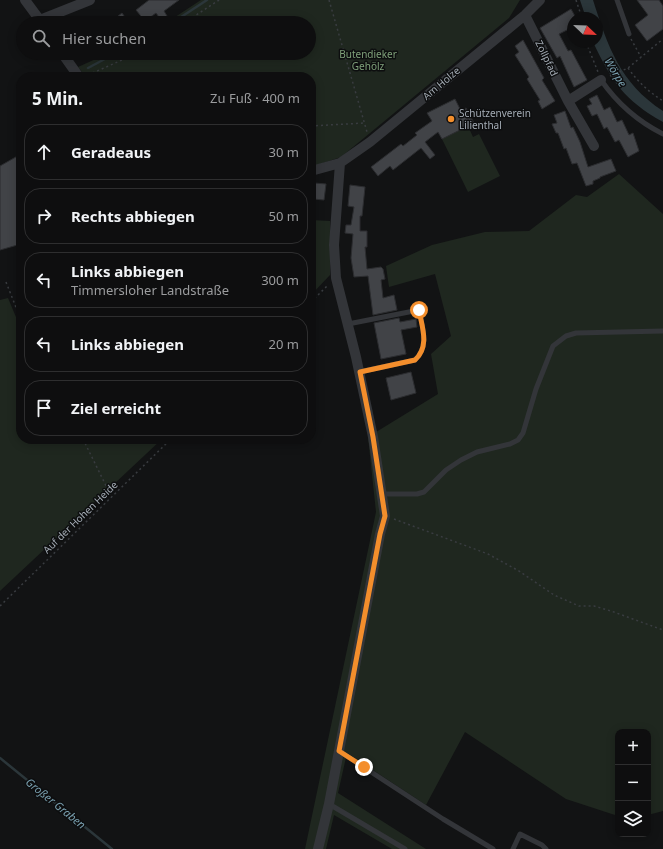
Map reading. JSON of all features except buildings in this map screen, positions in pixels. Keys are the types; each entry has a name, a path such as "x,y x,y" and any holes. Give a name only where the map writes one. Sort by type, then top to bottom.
{"street":[{"path":"25,0 37,16"},
{"path":"54,16 90,0"},
{"name":"Am Holze","path":"316,170 340,163 370,142 525,15 540,0"},
{"name":"Zollpfad","path":"525,15 568,100 594,146"},
{"path":"68,60 79,72"},
{"path":"568,100 604,79"},
{"path":"318,849 329,804 380,534 385,516 373,437 360,372 336,278 334,246 340,163"}],"lane":[{"path":"617,0 629,34"},
{"path":"604,79 611,94 628,110 649,127 663,134"},
{"path":"348,324 419,310 425,343 422,354 415,360 360,372"},
{"path":"382,494 417,494 424,492 446,470 461,460 477,452 510,444 518,440 523,433 536,389 553,346 566,336 576,333 663,332"},
{"path":"339,751 443,820 493,849"},
{"path":"329,804 405,849"},
{"path":"513,849 520,834 542,845 546,849"}],"path":[{"path":"195,16 219,0"},
{"path":"329,0 370,142"},
{"path":"576,0 580,12"},
{"path":"629,34 642,57"},
{"path":"589,48 604,79 628,68 663,39"},
{"path":"93,72 121,60"},
{"path":"628,68 637,80 652,94 663,101"},
{"path":"316,126 364,123"},
{"path":"316,297 336,278"},
{"path":"6,282 16,307"},
{"path":"86,444 112,497"},
{"name":"Auf der Hohen Heide","path":"0,606 166,444"},
{"path":"385,516 488,554 519,571 554,595 579,606 594,606 663,630"}],"green space":[{"name":"Butendieker Gehölz","path":"201,0 520,0 509,18 341,157 316,165 316,72 82,72 78,67 94,60 316,60 316,16 177,16"},
{"path":"468,126 473,137 479,134 500,176 468,192 442,139"},
{"path":"619,174 663,214 663,811 651,814 651,729 615,729 615,815 566,799 465,732 426,805 347,753 338,793 426,849 392,849 334,815 326,849 305,849 376,512 368,437 438,394 431,354 451,336 435,274 389,287 386,266 432,245 485,232 529,231 576,195 587,197"},
{"path":"316,220 330,221 330,275 316,290"},
{"path":"8,298 16,317 16,444 157,444 0,591 0,300"}],"water":[{"path":"580,0 593,0 597,12 584,12"},
{"name":"Wörpe","path":"603,30 610,48 626,76 648,100 663,111 663,122 638,106 629,98 620,89 606,68 596,48 603,48"}],"waterway":[{"path":"183,16 207,0"},
{"path":"88,68 103,60"},
{"name":"Großer Graben","path":"0,758 112,849"}],"place":[{"name":"Schützenverein Lilienthal","path":"451,119"}],"route":[{"path":"364,767 339,751 380,534 385,516 373,437 360,372 415,360 422,354 425,343 419,310"}]}
